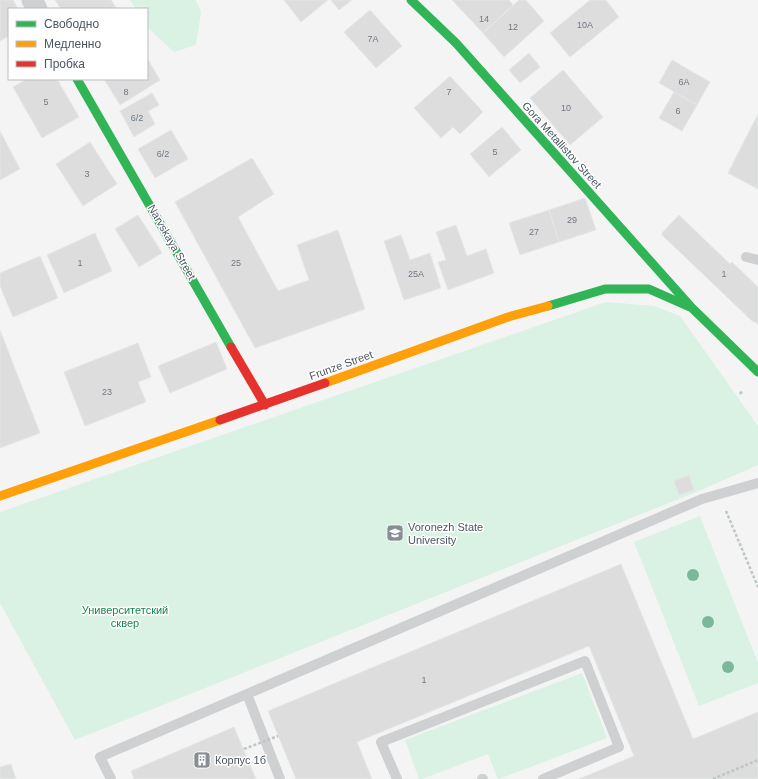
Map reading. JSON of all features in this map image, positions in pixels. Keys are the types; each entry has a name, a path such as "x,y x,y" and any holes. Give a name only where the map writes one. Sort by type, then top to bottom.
{"street":[{"name":"Gora Metallistov Street","path":"412,0 456,44 692,308 758,372"},
{"name":"Narvskaya Street","path":"79,80 265,405"},
{"name":"Frunze Street","path":"0,496 265,405 508,317 605,289 649,289 692,308"}],"lane":[{"path":"746,257 758,260"},
{"path":"111,779 100,757 702,499 758,483"},
{"path":"397,779 381,742 585,661 619,747 543,779"},
{"path":"247,694 280,779"}],"path":[{"path":"725,508 758,587"},
{"path":"244,750 278,736"},
{"path":"713,779 758,760"}],"green space":[{"path":"130,0 196,0 201,12 196,45 174,52 148,28 148,8 135,8"},
{"name":"Университетский сквер","path":"606,302 654,306 680,316 758,426 758,465 699,491 75,740 0,603 0,512"},
{"path":"700,516 758,663 758,683 699,706 634,542"},
{"path":"582,673 607,738 499,779 488,754 419,779 405,740"}],"building":[{"path":"0,0 13,0 17,8 8,8 8,37 0,41"},
{"path":"55,0 111,0 116,8 60,8"},
{"path":"284,0 328,0 301,22"},
{"path":"331,0 352,0 339,10"},
{"path":"452,0 509,0 513,5 483,33"},
{"path":"519,0 526,0 544,21 504,57 483,33"},
{"path":"590,0 606,0 619,17 570,57 550,33"},
{"path":"370,10 402,46 376,68 344,32"},
{"path":"529,53 540,67 520,83 509,70"},
{"path":"148,60 160,80 120,105 105,80 148,80"},
{"path":"672,60 710,82 697,105 659,83"},
{"path":"563,70 603,117 570,145 530,98"},
{"path":"450,76 483,112 460,134 453,127 441,138 414,108"},
{"path":"25,80 58,80 79,117 42,138 13,87"},
{"path":"674,92 697,105 682,131 659,118"},
{"path":"152,93 159,105 148,111 155,124 134,137 120,111"},
{"path":"758,114 758,189 728,173"},
{"path":"502,127 521,150 489,177 470,154"},
{"path":"171,130 188,159 155,178 138,149"},
{"path":"0,131 20,169 0,180"},
{"path":"90,142 117,184 83,206 56,164"},
{"path":"252,158 274,194 238,217 278,291 309,280 297,245 338,230 365,309 255,348 175,202"},
{"path":"585,198 596,230 559,242 549,210"},
{"path":"549,210 559,242 520,255 509,223"},
{"path":"138,215 162,253 139,267 115,229"},
{"path":"679,215 730,264 732,262 758,287 758,324 751,320 661,234"},
{"path":"456,225 467,256 486,249 494,273 448,290 438,262 446,260 436,232"},
{"path":"95,233 112,271 64,293 47,255"},
{"path":"401,235 410,260 430,253 441,288 404,300 384,241"},
{"path":"40,256 58,298 13,317 0,286 0,273"},
{"path":"0,330 40,433 0,448"},
{"path":"216,342 227,369 170,393 158,366"},
{"path":"138,343 151,377 138,382 146,402 85,426 64,372"},
{"path":"689,475 694,490 679,495 674,481"},
{"path":"621,564 693,739 758,712 758,779 579,779 634,756 589,646 357,742 372,779 296,779 268,711"},
{"name":"Корпус 1б","path":"234,727 256,779 134,779 131,771"},
{"path":"11,764 16,779 0,779 0,767"}],"traffic: fast":[{"path":"411,0 456,43 692,308 758,372"},
{"path":"78,80 231,347"},
{"path":"548,306 605,289 649,289 692,308"}],"traffic: slow":[{"path":"325,383 508,317 548,306"},
{"path":"0,496 220,420"}],"traffic: jam":[{"path":"231,347 265,405"},
{"path":"220,420 325,383"}],"place":[{"name":"Voronezh State University","path":"395,533"},
{"name":"Корпус 1б","path":"202,760"}]}
